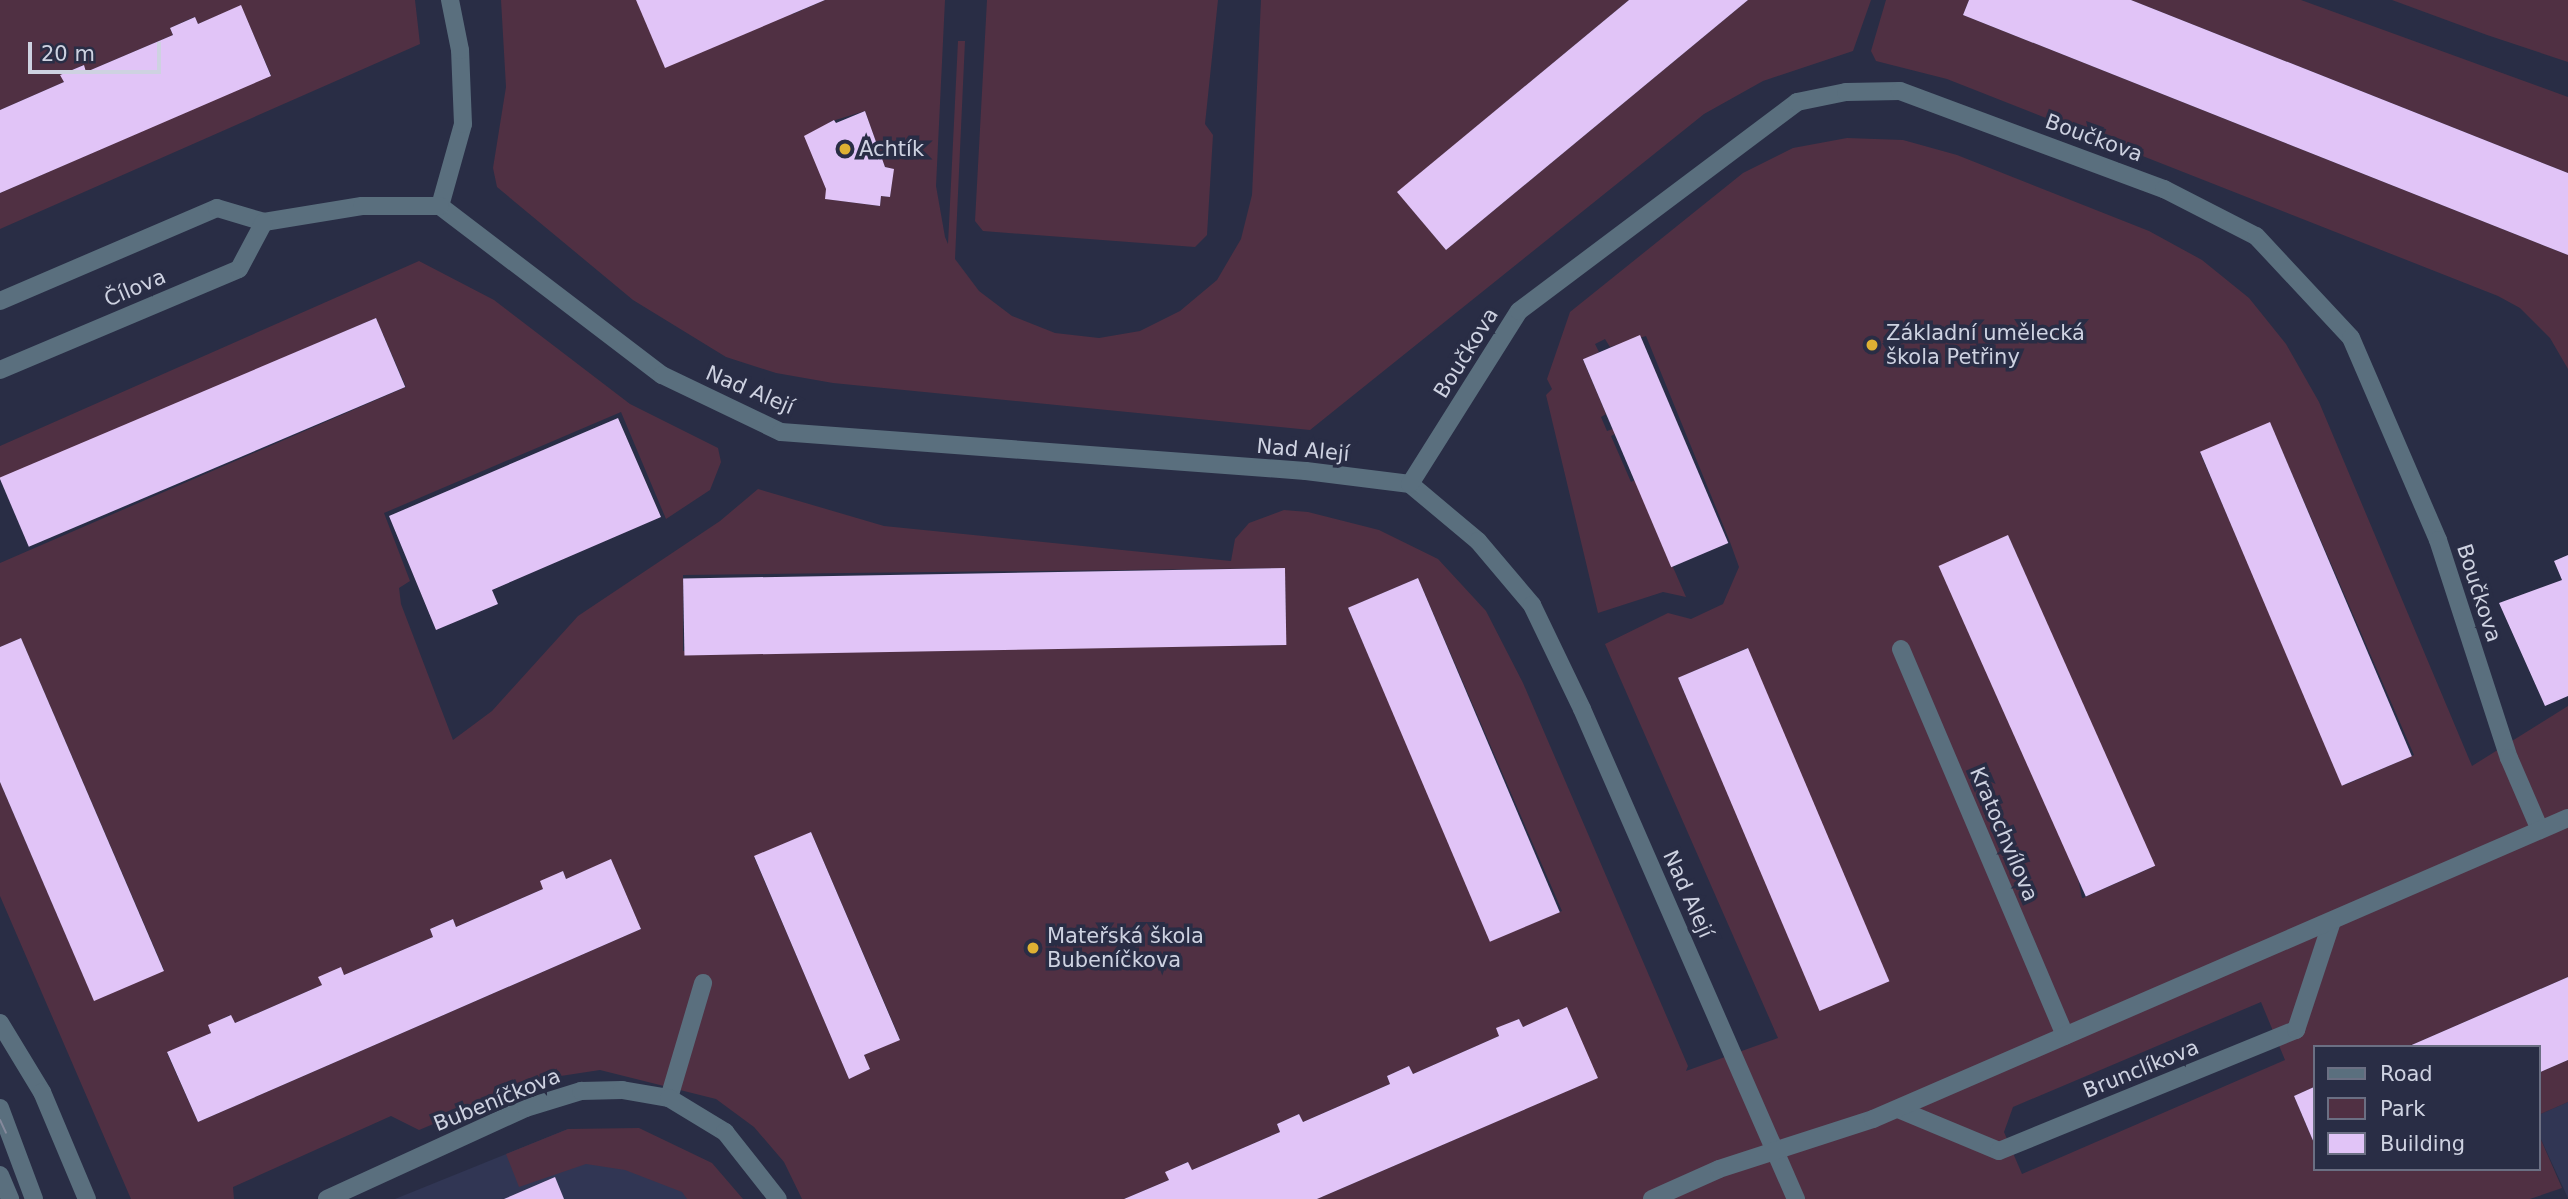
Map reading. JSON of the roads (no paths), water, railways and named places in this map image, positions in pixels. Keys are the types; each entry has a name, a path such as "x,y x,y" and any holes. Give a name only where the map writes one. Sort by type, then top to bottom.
{"street":[{"path":"440,206 463,124 460,50 450,0"},
{"name":"Boučkova","path":"1410,484 1519,311 1797,102 1846,92 1900,91 2164,189 2256,236 2351,338 2438,540 2509,758 2540,830"},
{"name":"Čílova","path":"0,301 218,208 264,222 362,206 440,206"},
{"name":"Nad Alejí","path":"440,206 662,375 782,432 1307,471 1410,484 1478,541 1532,605 1797,1199"},
{"name":"Čílova","path":"0,370 239,269 264,222"},
{"name":"Kratochvílova","path":"1901,649 2065,1036"},
{"path":"1652,1199 1719,1169 1898,1109 2568,818"},
{"name":"Brunclíkova","path":"1898,1109 1999,1151 2296,1030 2332,921"},
{"path":"669,1098 703,983"},
{"path":"0,1023 42,1092 87,1199"},
{"name":"Bubeníčkova","path":"327,1199 526,1108 581,1091 622,1090 669,1098 725,1132 778,1199"},
{"path":"0,1108 6,1133 34,1199"},
{"path":"0,1175 10,1199"}],"tram line":[{"path":"0,1120 6,1133"}],"place":[{"name":"Achtík","path":"845,149"},
{"name":"Základní umělecká škola Petřiny","path":"1872,345"},
{"name":"Mateřská škola Bubeníčkova","path":"1033,948"}]}
